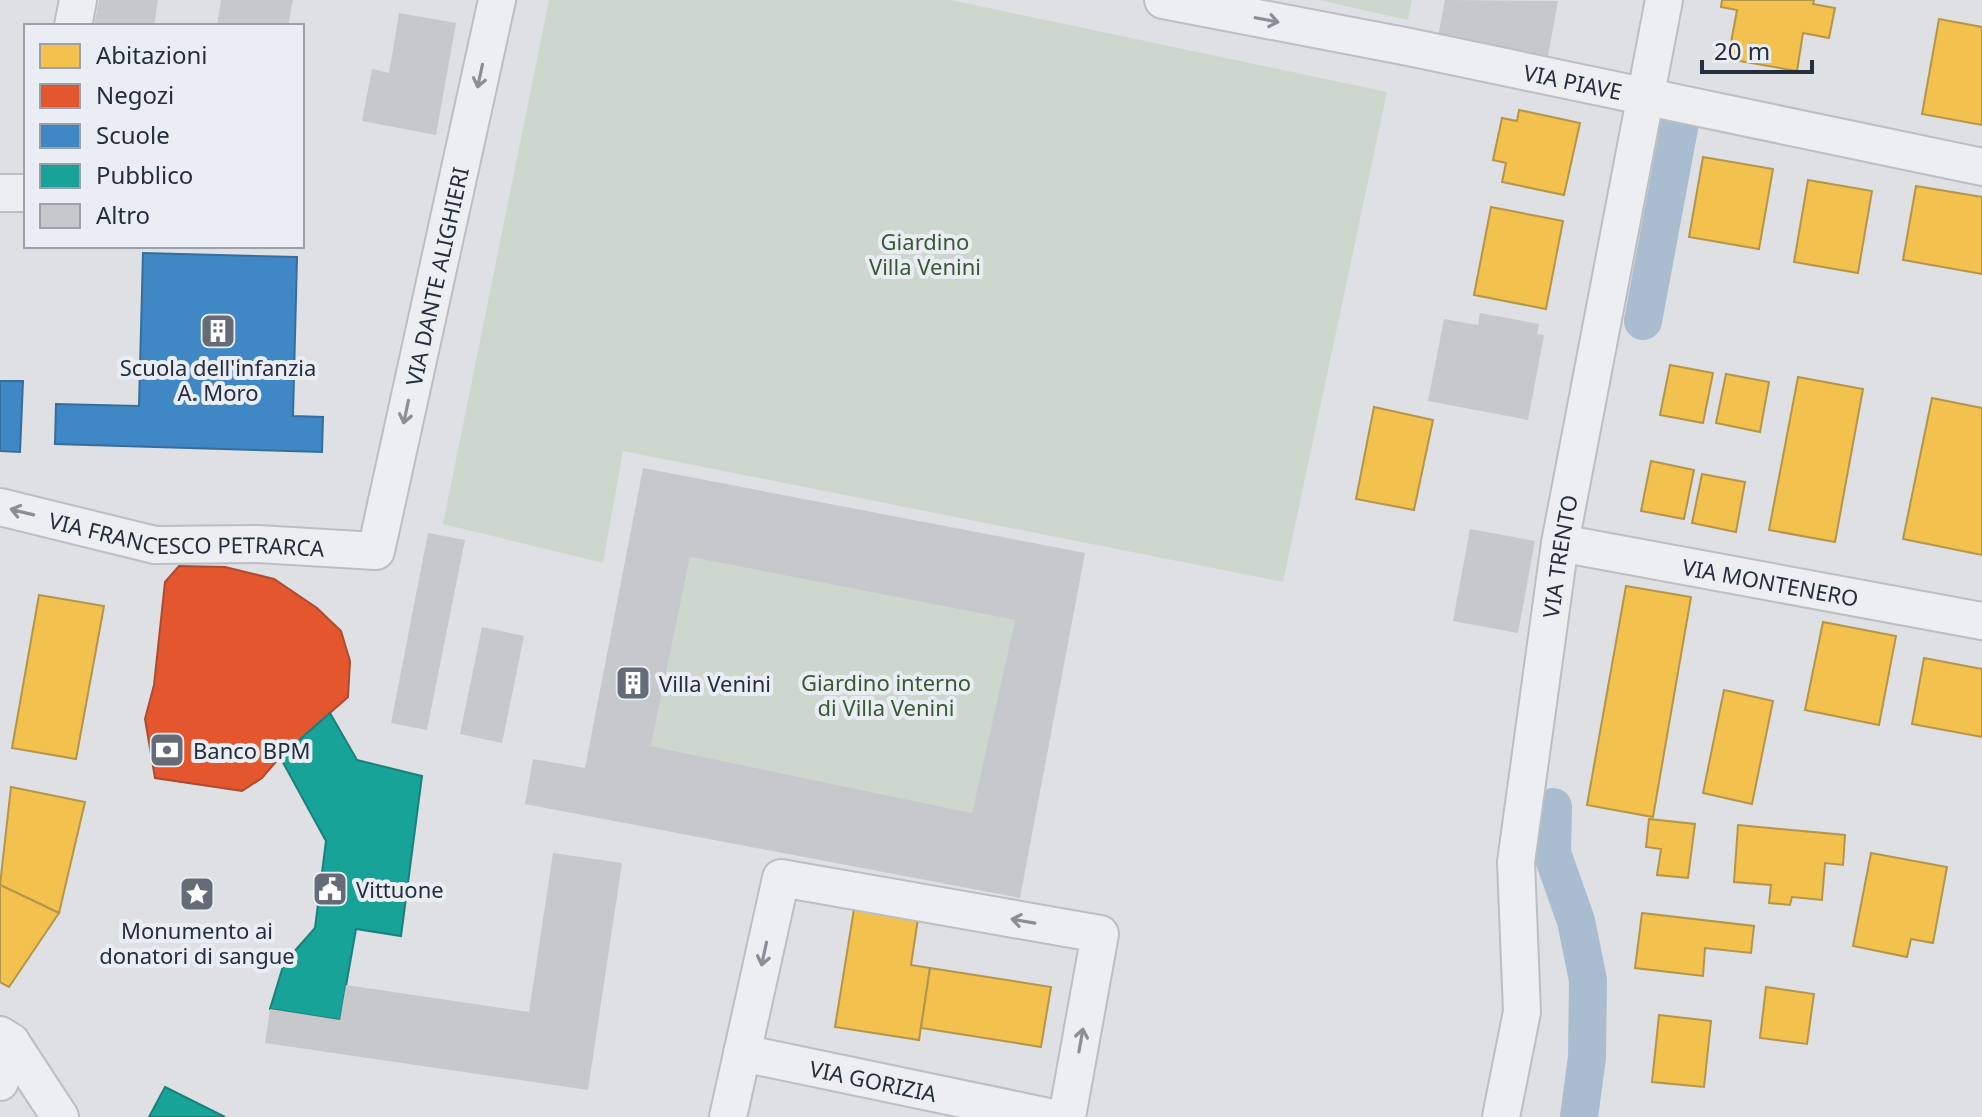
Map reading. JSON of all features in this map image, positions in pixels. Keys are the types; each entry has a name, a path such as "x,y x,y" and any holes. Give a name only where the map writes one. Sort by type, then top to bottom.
{"street":[{"path":"73,24 78,0"},
{"name":"VIA DANTE ALIGHIERI","path":"376,551 497,0"},
{"name":"VIA PIAVE","path":"1163,0 1982,167"},
{"name":"VIA TRENTO","path":"1501,1117 1522,1012 1516,862 1560,543 1664,0"},
{"path":"0,193 24,193"},
{"name":"VIA FRANCESCO PETRARCA","path":"0,507 155,545 258,544 376,551"},
{"name":"VIA MONTENERO","path":"1560,543 1982,621"},
{"path":"728,1117 781,878 1100,934 1067,1117"},
{"path":"0,1082 5,1038"},
{"path":"5,1038 60,1117"},
{"name":"VIA GORIZIA","path":"742,1053 1049,1117"}],"green space":[{"name":"Giardino Villa Venini","path":"549,0 951,0 1387,92 1283,582 623,451 603,563 443,524"},
{"path":"1319,0 1412,0 1408,20"},
{"name":"Giardino interno di Villa Venini","path":"690,557 1015,620 972,813 651,746"}],"building: Abitazioni":[{"path":"1722,0 1814,0 1813,4 1835,8 1829,38 1803,33 1797,71 1728,59 1737,10 1721,7"},
{"path":"1939,19 1982,27 1982,125 1922,114"},
{"path":"1519,110 1580,123 1564,195 1502,182 1506,163 1493,160 1502,118 1517,121"},
{"path":"1703,157 1773,169 1759,249 1689,237"},
{"path":"1808,180 1872,191 1858,273 1794,262"},
{"path":"1916,186 1982,197 1982,274 1903,260"},
{"path":"1491,207 1563,221 1546,309 1474,295"},
{"path":"1670,365 1713,373 1703,423 1660,415"},
{"path":"1726,374 1769,382 1760,432 1716,423"},
{"path":"1798,377 1863,389 1835,542 1769,530"},
{"path":"1932,398 1982,408 1982,555 1903,539"},
{"path":"1374,407 1433,420 1414,510 1356,499"},
{"path":"1651,461 1694,470 1684,519 1641,511"},
{"path":"1702,474 1745,482 1736,532 1692,523"},
{"path":"1626,586 1691,597 1653,817 1587,805"},
{"path":"39,595 104,606 76,759 12,748"},
{"path":"1823,622 1896,636 1879,725 1805,710"},
{"path":"1924,658 1982,669 1982,737 1912,724"},
{"path":"1724,690 1773,701 1752,804 1703,793"},
{"path":"11,787 85,802 59,913 0,885"},
{"path":"1649,819 1695,824 1688,878 1657,875 1661,849 1646,847"},
{"path":"1738,825 1845,835 1843,865 1825,863 1822,900 1792,897 1790,905 1769,903 1771,885 1734,882"},
{"path":"1871,853 1947,867 1933,943 1911,939 1907,957 1853,946"},
{"path":"0,885 59,913 9,987 0,982"},
{"path":"855,903 919,912 911,965 930,968 919,1040 835,1027"},
{"path":"1642,913 1754,926 1751,953 1705,948 1703,976 1635,968"},
{"path":"930,968 1051,987 1041,1047 921,1028"},
{"path":"1766,987 1814,994 1807,1044 1760,1038"},
{"path":"1659,1015 1711,1021 1704,1087 1652,1082"}],"building: Negozi":[{"path":"179,566 225,567 274,579 317,608 341,631 350,661 348,697 280,757 262,778 242,791 155,778 145,719 154,685 165,582"}],"building: Scuole":[{"name":"Scuola dell'infanzia A. Moro","path":"143,253 297,257 293,416 323,417 322,452 55,444 56,404 139,406"},
{"path":"0,381 23,381 20,452 0,451"}],"building: Pubblico":[{"path":"330,713 357,760 422,776 401,936 356,929 340,1020 270,1009 284,963 315,928 326,841 280,757"},
{"path":"165,1087 225,1117 149,1117"}],"building: Altro":[{"path":"99,0 158,0 154,24 94,24"},
{"path":"221,0 293,0 288,24 217,24"},
{"path":"1445,0 1558,1 1547,62 1437,42"},
{"path":"399,13 456,23 436,135 362,121 372,69 389,73"},
{"path":"1480,313 1539,324 1537,334 1544,335 1528,420 1428,401 1444,319 1478,325"},
{"name":"Villa Venini","path":"643,468 1085,553 1020,898 525,804 533,759 585,768","holes":["690,557 1015,620 972,813 651,746"]},
{"path":"1470,529 1535,541 1518,633 1453,621"},
{"path":"428,533 465,540 427,730 391,723"},
{"path":"482,627 524,636 502,743 460,734"},
{"path":"553,853 622,863 588,1090 265,1043 270,1009 340,1020 346,985 529,1012"}],"waterway":[{"path":"1643,321 1679,128"},
{"path":"1553,807 1552,853 1576,921 1588,980 1587,1057 1579,1117"}],"place":[{"name":"Scuola dell'infanzia A. Moro","path":"218,331"},
{"name":"Villa Venini","path":"633,683"},
{"name":"Banco BPM","path":"167,750"},
{"name":"Vittuone","path":"330,889"},
{"name":"Monumento ai donatori di sangue","path":"197,894"}]}
